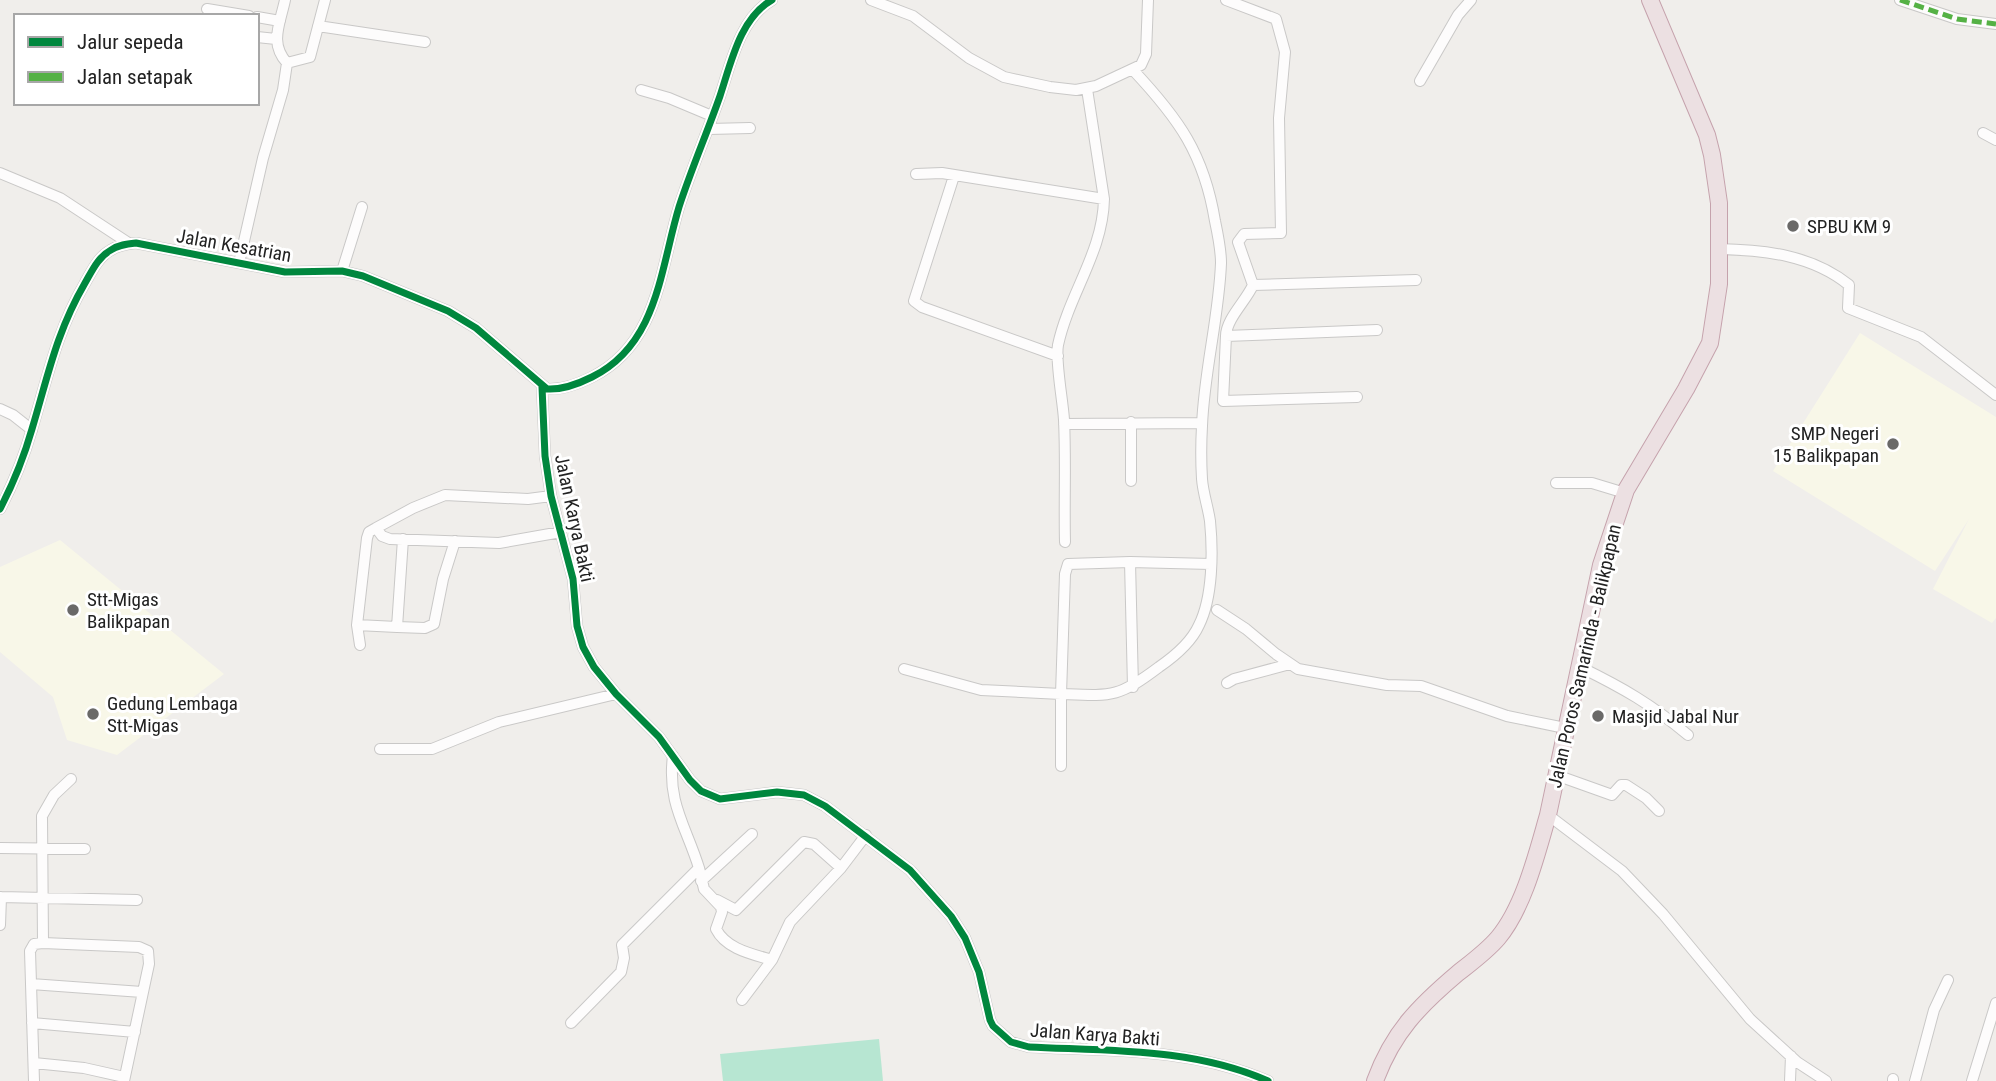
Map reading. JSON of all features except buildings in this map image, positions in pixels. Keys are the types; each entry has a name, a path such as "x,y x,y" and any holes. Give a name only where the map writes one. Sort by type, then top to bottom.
{"highway":[{"name":"Jalan Poros Samarinda - Balikpapan","path":"1375,1081 1390,1047 1412,1015 1489,947 1506,926 1536,855 1548,815 1601,565 1625,494 1710,343 1719,284 1717,173 1707,135 1650,0"}],"street":[{"path":"239,263 263,158 284,90 287,63 278,53 276,39 285,0"},
{"path":"287,63 310,57 325,0"},
{"path":"871,0 913,16 969,58 1004,77 1050,87 1087,89 1141,65 1146,54 1148,0"},
{"path":"1226,0 1276,19 1285,52 1279,118 1280,233 1244,234 1238,242 1253,285 1231,321 1226,336 1223,401 1357,397"},
{"path":"1420,81 1446,34 1471,0"},
{"path":"1900,0 1956,19 1996,24"},
{"path":"542,387 561,389 587,380 632,347 649,314 684,191 741,38 759,9 769,1"},
{"path":"208,9 237,14"},
{"path":"259,17 280,21"},
{"path":"318,26 425,42"},
{"path":"259,37 276,39"},
{"path":"904,669 981,690 1110,695 1133,687 1171,658 1194,635 1199,626 1211,565 1210,520 1202,480 1202,423 1221,259 1207,177 1185,132 1133,70"},
{"path":"1065,542 1064,424 1058,346 1099,239 1104,199 1087,89"},
{"path":"641,90 661,95 712,116"},
{"path":"709,129 750,128"},
{"path":"1983,133 1996,140"},
{"path":"0,173 60,198 130,244"},
{"path":"916,174 942,173 1104,199"},
{"path":"954,176 914,300 922,307 1058,356"},
{"path":"342,271 362,207"},
{"path":"0,509 17,474 52,354 76,298 97,261 111,250 130,244"},
{"name":"Jalan Kesatrian","path":"130,244 285,271 342,271 381,283 466,322 491,339 542,387"},
{"path":"1719,249 1756,250 1784,255 1827,270 1849,285 1848,309 1921,337 1996,395"},
{"path":"1253,285 1416,280"},
{"path":"1226,336 1377,330"},
{"name":"Jalan Karya Bakti","path":"542,387 545,456 551,496 573,579 577,626 583,647 594,667 616,694 652,729 701,791 714,798 738,798 777,792 804,795 825,806 866,835 922,881 951,916 975,959 990,1020 999,1033 1011,1042 1029,1047 1205,1060 1230,1066 1268,1081"},
{"path":"0,410 13,415 32,430"},
{"path":"1131,422 1131,481"},
{"path":"1064,424 1202,423"},
{"path":"1556,483 1592,484 1625,494"},
{"path":"360,645 356,625 369,532 445,495 528,499 551,496"},
{"path":"376,528 382,537 499,543 561,532"},
{"path":"397,627 403,539"},
{"path":"356,625 425,628 434,624 454,541"},
{"path":"1061,766 1066,566 1074,563 1130,562 1211,565"},
{"path":"1130,562 1133,687"},
{"path":"1217,610 1290,664 1309,672 1387,685 1421,686 1507,716 1565,728"},
{"path":"1227,683 1290,664"},
{"path":"1580,667 1633,693 1688,735"},
{"path":"380,749 432,749 499,722 616,694"},
{"path":"673,756 672,797 699,868 704,889 717,900 736,910 804,842 814,844 841,868"},
{"path":"1556,775 1612,795 1621,785 1626,785 1646,798 1659,811"},
{"path":"43,943 42,816 54,794 71,779"},
{"path":"1548,815 1622,871 1663,914 1750,1019 1791,1056 1826,1081"},
{"path":"701,881 752,834"},
{"path":"742,1000 772,960 790,922 841,868 866,835"},
{"path":"0,848 85,849"},
{"path":"571,1023 621,972 624,958 622,946 699,868"},
{"path":"0,925 1,897 137,900"},
{"path":"717,900 722,912 717,923 718,933 736,947 772,960"},
{"path":"34,1063 83,1068 124,1079 149,955 145,949 43,943 32,946 34,1081"},
{"path":"1915,1081 1934,1010 1948,980"},
{"path":"31,984 142,992"},
{"path":"1972,1081 1996,1003"},
{"path":"32,1023 135,1032"},
{"path":"1790,1081 1791,1056"}],"shaded area":[{"name":"SMP Negeri 15 Balikpapan","path":"1860,333 1996,417 1996,618 1992,623 1933,589 1969,519 1935,571 1773,471"},
{"name":"Stt-Migas Balikpapan","path":"60,540 224,674 117,755 67,740 53,697 0,652 0,567"}],"green space":[{"path":"879,1039 883,1081 723,1081 720,1054"}],"marked path":[{"path":"1900,0 1957,19 1996,24"}],"cycle path":[{"path":"0,509 22,460 54,355 75,301 99,260 106,253 123,245 136,243 285,272 342,271 363,276 448,311 476,328 547,389 576,384 614,363 631,345 644,325 653,303 679,207 738,42 752,18 772,0"},
{"path":"542,387 545,456 551,496 573,579 577,626 583,647 594,667 616,694 659,737 701,791 720,799 777,792 804,795 825,806 910,870 951,916 965,938 979,972 990,1020 1011,1042 1029,1047 1181,1057 1240,1070 1268,1081"}],"place":[{"name":"SPBU KM 9","path":"1793,226"},
{"name":"SMP Negeri 15 Balikpapan","path":"1893,444"},
{"name":"Stt-Migas Balikpapan","path":"73,610"},
{"name":"Gedung Lembaga Stt-Migas","path":"93,714"},
{"name":"Masjid Jabal Nur","path":"1598,716"}]}
